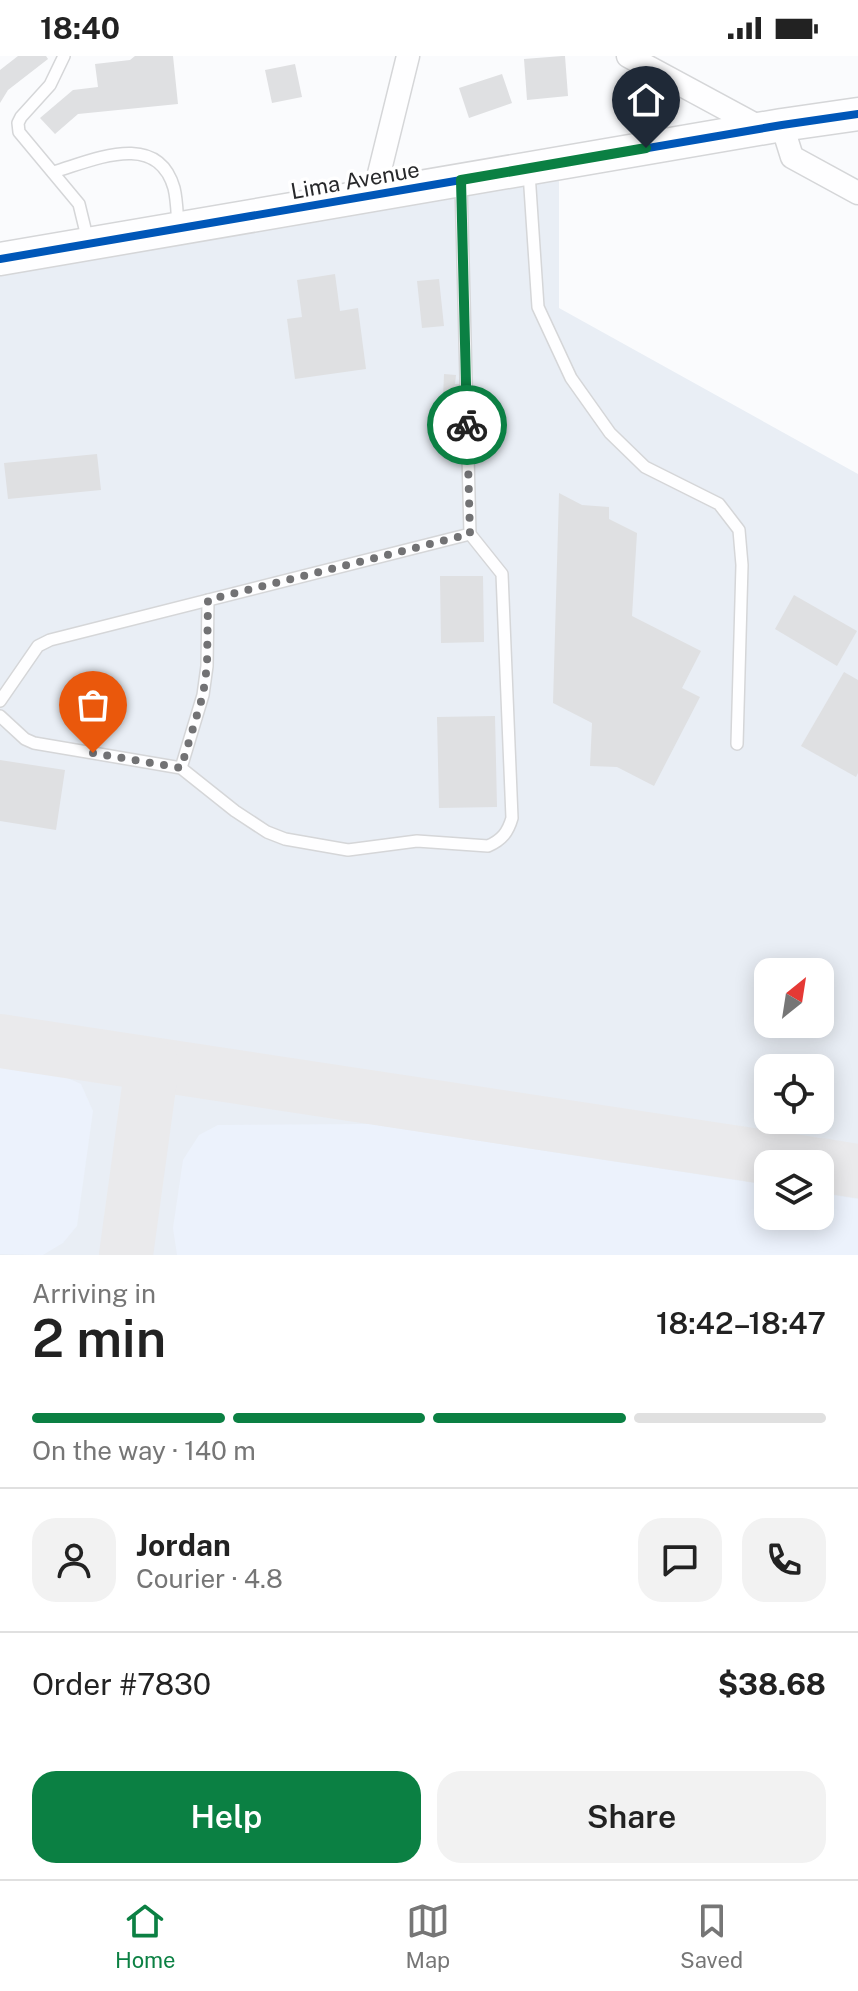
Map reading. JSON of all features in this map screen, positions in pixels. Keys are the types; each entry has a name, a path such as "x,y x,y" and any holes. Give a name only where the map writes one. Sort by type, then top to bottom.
{"street":[{"path":"374,194 408,56"},
{"path":"628,56 772,127 792,157 858,193"},
{"name":"Lima Avenue","path":"0,259 858,114"}],"lane":[{"path":"64,56 55,78 28,107 18,123 19,132 79,204 88,244"},
{"path":"53,172 125,151 141,153 169,175 175,190 178,228"},
{"path":"528,168 538,307 571,378 610,433 645,467 719,504 739,530 742,565 737,744"},
{"path":"0,716 25,739 34,743 181,768 235,811 267,832 285,839 348,850 417,841 488,846 498,842 509,830 512,818 502,574 470,534 461,180"},
{"path":"0,701 38,646 50,640 470,534"},
{"path":"181,768 203,695 207,666 208,600"}],"shaded area":[{"path":"559,163 559,308 858,474 858,1255 0,1255 0,259"},
{"path":"0,1058 81,1084 93,1111 77,1226 63,1243 43,1255 0,1254"},
{"path":"370,1124 754,1183 754,1230 834,1230 834,1195 858,1199 858,1255 177,1255 173,1228 183,1160 199,1135 218,1125"}],"building":[{"path":"18,56 46,56 48,59 8,90 0,103 0,70"},
{"path":"135,56 173,56 178,104 78,114 55,134 40,118 73,90 98,87 95,64 130,60"},
{"path":"565,56 568,96 527,100 524,59"},
{"path":"295,64 302,97 272,103 265,70"},
{"path":"502,74 512,103 469,118 459,88"},
{"path":"335,274 340,311 358,308 366,369 295,379 287,319 302,317 297,280"},
{"path":"439,279 444,326 422,328 417,281"},
{"path":"444,374 456,375 455,384 464,384 463,399 443,398"},
{"path":"97,454 101,490 8,499 4,463"},
{"path":"559,493 582,505 609,507 609,519 637,533 632,616 701,651 682,688 700,697 654,786 617,767 590,766 592,723 553,703"},
{"path":"440,576 483,576 484,642 441,643"},
{"path":"794,595 857,631 837,666 775,629"},
{"path":"844,672 858,680 856,777 801,746"},
{"path":"495,716 497,807 439,808 437,717"},
{"path":"0,760 65,770 56,830 0,821"}],"taxiway":[{"path":"0,1041 754,1155"},
{"path":"126,1255 152,1065"},
{"path":"834,1167 858,1171"}],"cycle path":[{"path":"0,259 858,114"}],"way so far":[{"path":"93,753 181,768 203,695 207,666 208,600 470,534 467,425"}],"route":[{"path":"467,425 461,180 646,148"}]}
